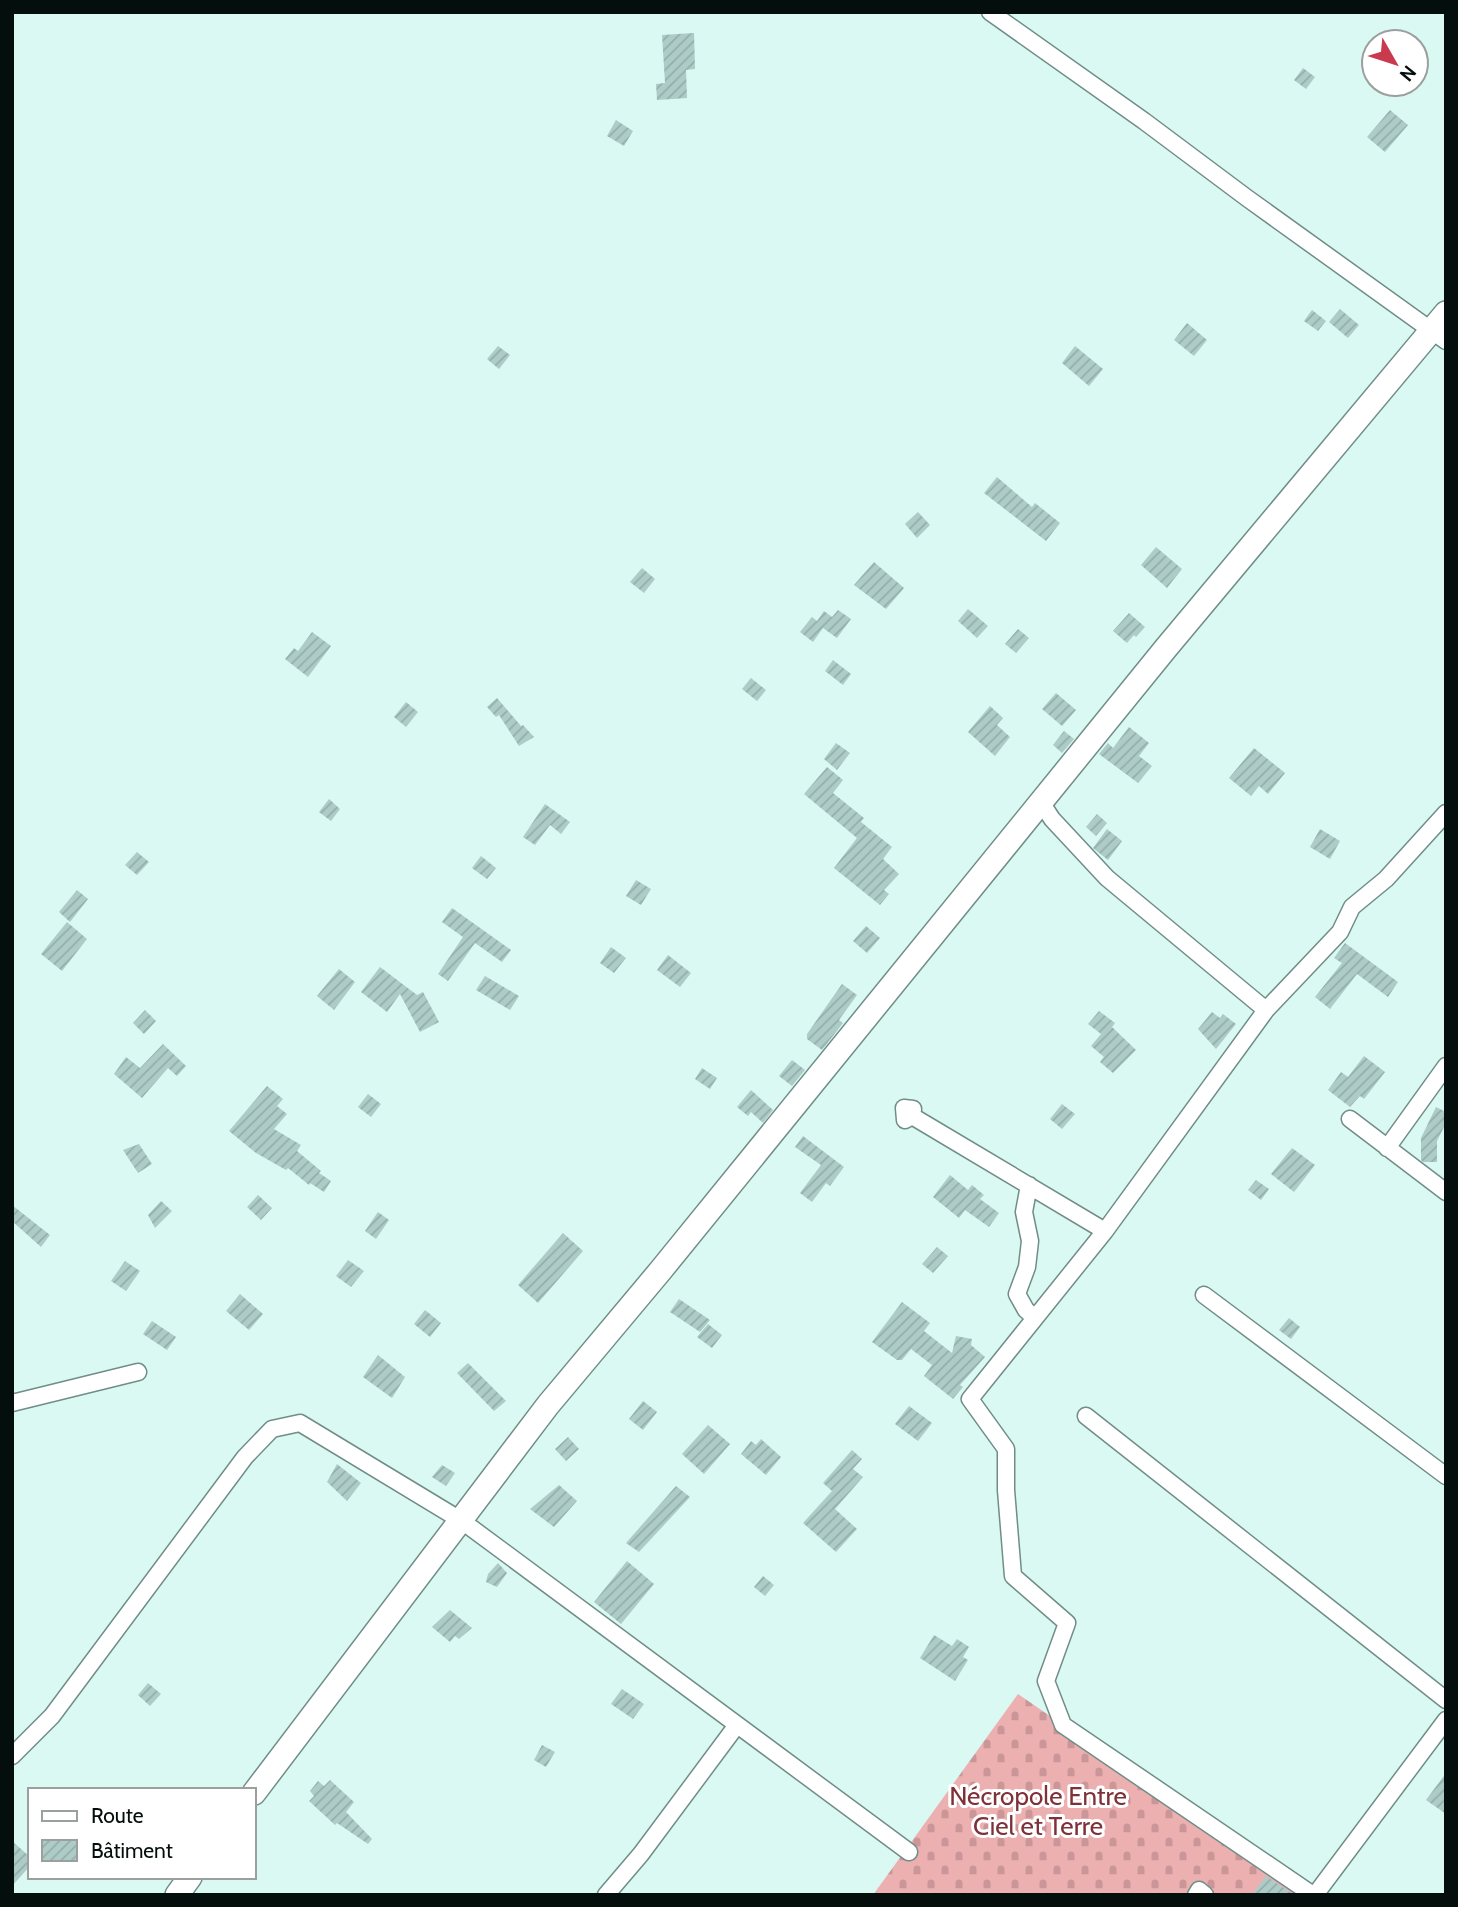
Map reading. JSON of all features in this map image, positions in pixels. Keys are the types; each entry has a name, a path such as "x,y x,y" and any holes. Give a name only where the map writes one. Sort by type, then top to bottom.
{"street":[{"path":"256,1790 548,1405 661,1270 1166,648 1441,328 1247,198 990,12"},
{"path":"1041,802 1052,819 1107,878 1266,1010"},
{"path":"1446,813 1386,879 1352,907 1340,932 1266,1010 1105,1231 970,1399 1006,1448 1006,1490 1013,1576 1067,1623 1046,1681 1063,1725 1314,1895 1446,1720"},
{"path":"1387,1148 1446,1066"},
{"path":"912,1116 1105,1231"},
{"path":"1350,1119 1446,1192"},
{"path":"1029,1185 1024,1212 1030,1241 1027,1267 1017,1294 1026,1310 1035,1318"},
{"path":"1204,1295 1446,1476"},
{"path":"12,1403 138,1372"},
{"path":"1086,1416 1446,1700"},
{"path":"12,1756 52,1716 245,1457 272,1429 300,1423 462,1521 909,1852"},
{"path":"606,1895 641,1854 737,1724"},
{"path":"177,1895 189,1879"},
{"path":"1196,1895 1199,1891 1205,1895"}],"green space":[{"name":"Nécropole Entre Ciel et Terre","path":"1018,1694 1310,1895 873,1895"}],"building":[{"path":"694,33 695,69 686,70 687,98 657,100 656,84 665,83 662,35"},
{"path":"1303,68 1315,77 1306,89 1294,80"},
{"path":"1390,110 1408,125 1385,152 1367,137"},
{"path":"616,120 633,131 624,146 607,136"},
{"path":"1340,309 1359,325 1348,338 1329,322"},
{"path":"1312,310 1326,321 1318,331 1304,321"},
{"path":"1187,323 1207,340 1194,356 1174,340"},
{"path":"498,346 510,355 499,369 487,359"},
{"path":"1075,346 1103,369 1089,386 1062,363"},
{"path":"997,477 1032,507 1035,503 1060,523 1046,541 984,493"},
{"path":"918,512 930,525 917,538 905,524"},
{"path":"1156,547 1182,569 1167,588 1141,565"},
{"path":"874,562 904,588 886,609 854,585"},
{"path":"642,568 655,579 644,593 630,582"},
{"path":"968,609 988,626 977,638 958,621"},
{"path":"838,610 851,619 837,638 823,628 813,642 800,632 812,617 817,621 824,611 832,617"},
{"path":"1129,613 1145,627 1127,643 1113,631"},
{"path":"1018,629 1029,638 1016,653 1005,644"},
{"path":"312,632 331,646 308,677 285,659 294,648 298,651"},
{"path":"833,660 851,674 843,685 825,671"},
{"path":"751,678 766,690 757,701 742,689"},
{"path":"1056,693 1076,710 1062,726 1042,709"},
{"path":"497,698 534,737 519,746 499,715 496,717 487,707"},
{"path":"406,702 418,712 406,727 394,717"},
{"path":"990,706 1003,718 997,725 1010,737 995,756 968,732"},
{"path":"1129,727 1149,743 1139,756 1152,766 1138,783 1099,754 1108,743 1113,748"},
{"path":"1064,731 1074,739 1062,753 1053,745"},
{"path":"836,743 850,753 837,770 824,759"},
{"path":"1254,748 1285,773 1268,794 1259,786 1251,796 1229,778"},
{"path":"827,767 843,780 833,793 864,818 861,822 892,847 883,859 899,874 884,890 889,894 880,905 834,868 857,838 804,794"},
{"path":"329,799 340,809 331,821 319,812"},
{"path":"545,804 570,822 561,834 550,825 535,845 523,837"},
{"path":"1097,814 1107,823 1096,836 1086,827"},
{"path":"1107,829 1122,841 1108,860 1093,848"},
{"path":"1320,829 1340,841 1330,859 1310,847"},
{"path":"137,852 149,862 137,875 125,865"},
{"path":"481,856 496,868 487,879 472,868"},
{"path":"636,880 651,889 641,905 626,896"},
{"path":"77,890 88,899 70,922 59,912"},
{"path":"452,908 511,950 502,962 475,943 448,981 438,974 463,937 442,922"},
{"path":"67,922 87,939 62,971 41,954"},
{"path":"866,926 880,938 867,953 853,941"},
{"path":"1345,943 1398,982 1388,997 1357,974 1330,1009 1315,997 1342,963 1334,958"},
{"path":"611,947 626,958 614,973 600,963"},
{"path":"668,955 691,973 680,987 657,970"},
{"path":"380,967 417,995 423,992 439,1022 420,1032 400,994 387,1012 361,992"},
{"path":"339,969 355,982 334,1010 317,996"},
{"path":"485,976 519,996 510,1010 476,990"},
{"path":"842,984 857,995 839,1020 843,1023 822,1050 807,1039 807,1034"},
{"path":"145,1010 156,1021 144,1034 133,1023"},
{"path":"1099,1011 1115,1023 1112,1027 1136,1050 1113,1073 1100,1062 1104,1057 1091,1046 1101,1034 1088,1024"},
{"path":"1212,1012 1220,1018 1223,1014 1236,1024 1216,1049 1198,1029"},
{"path":"163,1044 186,1066 177,1076 168,1068 142,1098 114,1074 126,1057 140,1068"},
{"path":"1364,1056 1385,1072 1364,1099 1360,1096 1350,1107 1328,1090 1341,1072 1348,1077"},
{"path":"792,1060 805,1070 792,1086 779,1076"},
{"path":"702,1068 717,1078 710,1089 695,1079"},
{"path":"267,1086 283,1099 277,1106 287,1114 274,1129 301,1145 297,1151 331,1181 324,1192 310,1183 309,1185 288,1168 286,1170 256,1153 229,1131"},
{"path":"751,1090 773,1110 763,1123 751,1112 748,1116 737,1107"},
{"path":"368,1094 381,1104 371,1117 358,1107"},
{"path":"1062,1104 1075,1114 1062,1129 1050,1119"},
{"path":"1436,1107 1446,1112 1446,1123 1437,1141 1437,1162 1423,1162 1421,1138"},
{"path":"803,1136 844,1167 830,1186 826,1183 812,1202 800,1193 821,1165 795,1147"},
{"path":"139,1144 152,1164 138,1173 123,1150"},
{"path":"1292,1148 1315,1165 1294,1192 1271,1174"},
{"path":"950,1175 968,1190 972,1185 984,1195 980,1199 999,1213 989,1227 965,1210 959,1218 933,1197"},
{"path":"1256,1180 1269,1189 1261,1200 1248,1190"},
{"path":"258,1195 272,1208 261,1220 247,1207"},
{"path":"161,1201 172,1211 155,1228 148,1215"},
{"path":"12,1205 50,1235 41,1247 12,1221"},
{"path":"378,1212 389,1220 376,1239 365,1231"},
{"path":"563,1233 583,1251 538,1303 518,1285"},
{"path":"937,1247 948,1256 933,1273 922,1264"},
{"path":"348,1260 364,1271 351,1287 336,1276"},
{"path":"125,1261 140,1271 126,1291 111,1281"},
{"path":"240,1294 263,1314 249,1330 226,1311"},
{"path":"679,1299 710,1320 700,1332 670,1312"},
{"path":"902,1302 930,1323 924,1331 952,1353 956,1336 972,1339 971,1345 985,1357 960,1385 963,1387 953,1399 924,1376 932,1365 911,1349 902,1360 897,1360 872,1342"},
{"path":"425,1310 441,1323 430,1337 414,1324"},
{"path":"1289,1318 1300,1327 1291,1339 1279,1330"},
{"path":"152,1321 176,1337 167,1350 143,1334"},
{"path":"708,1324 722,1335 712,1348 697,1337"},
{"path":"378,1355 405,1377 392,1398 363,1377"},
{"path":"468,1363 506,1401 494,1411 457,1373"},
{"path":"643,1401 657,1412 643,1430 629,1419"},
{"path":"909,1406 932,1423 918,1441 895,1424"},
{"path":"708,1425 730,1444 704,1474 682,1454"},
{"path":"568,1437 579,1449 566,1461 555,1449"},
{"path":"761,1439 781,1457 766,1475 741,1454 751,1441 756,1445"},
{"path":"852,1450 862,1459 853,1469 863,1477 835,1509 857,1529 836,1552 803,1523 832,1491 823,1483"},
{"path":"337,1464 361,1483 347,1501 327,1482"},
{"path":"442,1465 455,1473 446,1486 432,1477"},
{"path":"559,1485 577,1501 554,1527 530,1509"},
{"path":"676,1486 690,1497 639,1552 626,1543"},
{"path":"627,1561 654,1584 621,1624 594,1602"},
{"path":"498,1563 507,1573 497,1587 486,1582 488,1574"},
{"path":"763,1576 774,1585 765,1596 754,1587"},
{"path":"450,1610 472,1628 459,1639 455,1636 450,1642 432,1627"},
{"path":"934,1635 952,1646 957,1639 969,1647 963,1657 968,1660 955,1681 920,1658"},
{"path":"148,1683 161,1694 150,1706 138,1695"},
{"path":"622,1689 644,1704 633,1719 611,1704"},
{"path":"542,1745 555,1752 546,1767 534,1760"},
{"path":"1446,1773 1446,1814 1426,1800"},
{"path":"330,1780 354,1802 346,1812 372,1839 368,1844 337,1823 335,1825 309,1801 314,1796 310,1791 318,1781 324,1786"},
{"path":"12,1841 28,1855 28,1868 12,1886"},
{"path":"1266,1876 1294,1895 1252,1895"}]}
